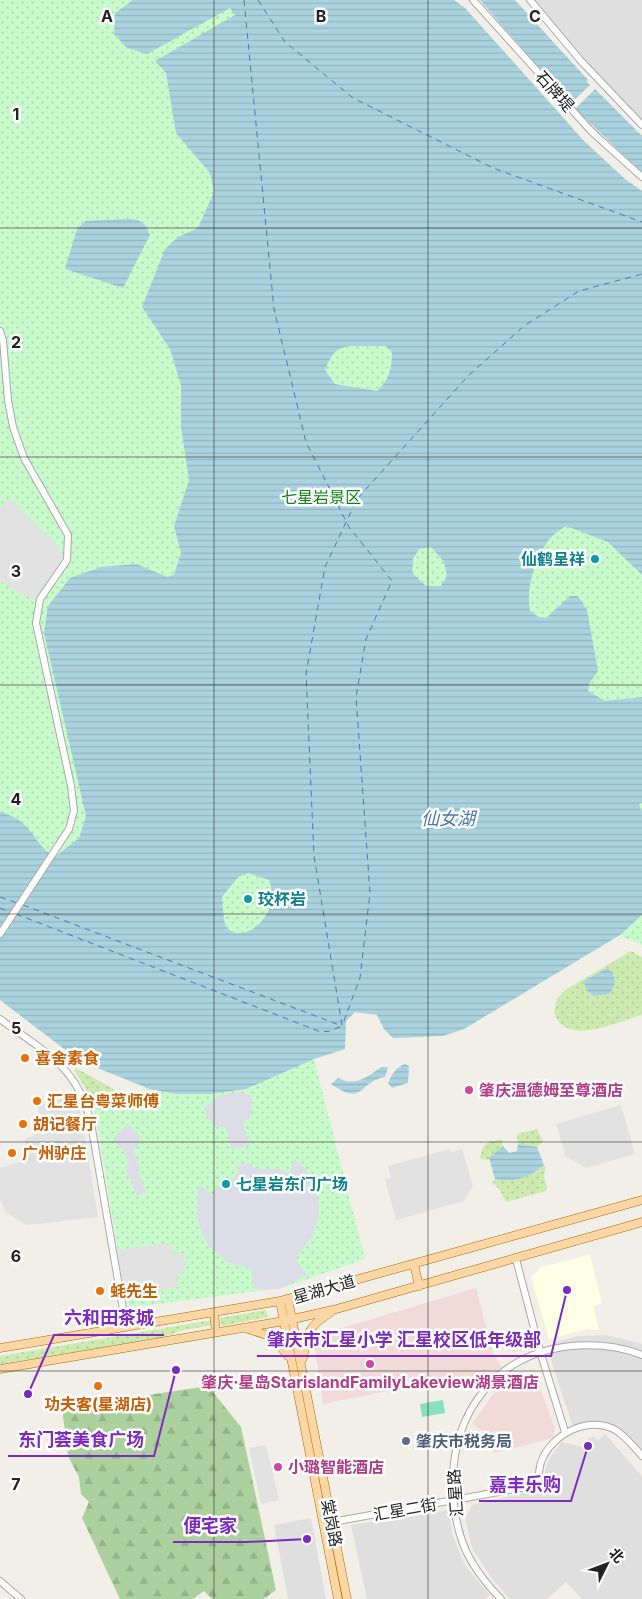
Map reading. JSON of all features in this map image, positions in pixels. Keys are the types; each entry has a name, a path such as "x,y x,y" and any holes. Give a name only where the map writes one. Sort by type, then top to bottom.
{"main road":[{"name":"星湖大道","path":"0,1348 284,1300 642,1200"},
{"name":"星湖大道","path":"0,1369 284,1321 334,1310 642,1222"},
{"path":"414,1264 419,1286"},
{"name":"棠岗路","path":"284,1300 292,1319 302,1363 347,1599"},
{"name":"棠岗路","path":"284,1300 284,1321 338,1599"},
{"path":"302,1363 310,1328 334,1310"},
{"path":"214,1313 216,1332"},
{"path":"243,1328 273,1337 285,1350 292,1364"},
{"path":"312,1467 321,1465"}],"street":[{"name":"石牌堤","path":"473,0 591,131 642,177"},
{"path":"530,0 581,61 642,125"},
{"path":"636,119 642,114"},
{"path":"0,332 3,340 8,400 13,427 24,458 68,535 66,560 40,599 36,624 71,786 74,811 69,829 0,934"},
{"path":"0,1019 64,1068 77,1084 84,1098 92,1129 126,1327"},
{"path":"516,1259 540,1351 565,1432 582,1426 600,1425 616,1430 642,1456"},
{"path":"540,1351 595,1344 642,1355"},
{"name":"汇星路","path":"497,1598 467,1553 458,1527 452,1467 456,1445 464,1422 477,1399 501,1373 540,1351"},
{"name":"汇星二街","path":"332,1522 537,1485 541,1462 549,1448 565,1432"},
{"path":"0,1580 21,1599"}],"shaded area":[{"path":"531,0 642,0 642,122 607,85"},
{"path":"10,499 55,542 63,554 56,570 33,600 0,581 0,508"},
{"path":"240,1092 250,1095 252,1100 251,1115 243,1124 250,1145 232,1150 226,1128 214,1126 206,1114 205,1108 218,1096"},
{"path":"73,1094 82,1117 98,1217 27,1225 6,1213 0,1199 0,1168 28,1160 25,1139 40,1133 38,1107"},
{"path":"621,1105 635,1154 586,1168 566,1157 556,1124"},
{"path":"128,1124 139,1135 140,1143 133,1150 141,1170 138,1172 146,1192 137,1196 125,1166 129,1164 125,1152 114,1141 114,1137"},
{"path":"449,1149 452,1152 462,1149 473,1186 464,1201 396,1220 385,1179 391,1178 388,1166"},
{"path":"294,1159 306,1169 319,1204 319,1215 312,1237 295,1258 307,1275 282,1288 266,1290 252,1288 252,1269 227,1262 209,1246 203,1236 197,1217 198,1190 201,1186 213,1195 215,1188 224,1185 239,1173 237,1166 252,1162 254,1168 273,1170 278,1168 289,1173"},
{"path":"170,1243 172,1249 183,1255 186,1261 184,1272 177,1278 179,1287 125,1297 117,1250"},
{"path":"590,1255 602,1303 593,1306 599,1330 587,1329 549,1339 531,1277 541,1267"},
{"path":"476,1288 493,1353 502,1367 481,1385 467,1375 323,1404 315,1349 317,1340 325,1333"},
{"path":"606,1335 642,1344 642,1451 623,1431 606,1426 577,1428 572,1424 551,1360 553,1343 577,1336"},
{"path":"516,1374 538,1382 555,1429 553,1438 494,1453 488,1434 472,1424 491,1397"},
{"path":"605,1434 642,1476 642,1599 582,1599 566,1582 547,1599 510,1599 493,1580 472,1548 465,1518 472,1505 544,1488 543,1479 548,1461 561,1442 584,1447 588,1438 594,1437 598,1440"},
{"path":"266,1445 279,1500 261,1504 249,1448"},
{"path":"448,1510 453,1536 465,1566 490,1595 485,1599 367,1599 351,1525"},
{"path":"311,1518 326,1599 288,1599 274,1525"}],"green space":[{"name":"仙女湖","path":"0,0 454,0 465,8 584,141 625,179 642,191 642,945 619,935 464,1029 443,1036 393,1038 384,1029 377,1015 355,1012 346,1021 345,1049 314,1059 365,1259 282,1288 127,1308 95,1110 149,1089 80,1061 0,1000"},
{"path":"631,951 642,957 642,1015 593,1030 580,1031 569,1029 560,1023 554,1012 557,999 565,990"},
{"path":"76,1068 133,1100 105,1169 96,1118 88,1094 74,1071"},
{"path":"537,1129 543,1141 537,1147 518,1144 517,1134"},
{"path":"502,1139 502,1148 488,1160 480,1159 482,1149 486,1144"},
{"path":"544,1165 546,1167 544,1176 546,1191 506,1202 500,1190 492,1182 495,1179 515,1180 533,1173"},
{"path":"266,1310 268,1317 222,1326 220,1318"},
{"path":"212,1320 213,1325 184,1330 160,1338 0,1364 0,1356"},
{"path":"208,1386 241,1427 276,1590 264,1599 212,1599 204,1591 193,1599 120,1599 82,1518 89,1502 81,1494 79,1477 68,1456 62,1408"},
{"path":"443,1400 445,1413 422,1417 420,1404"}],"water":[{"name":"仙女湖","path":"133,0 454,0 465,8 584,141 625,179 642,191 642,575 608,542 566,526 550,539 535,565 530,584 529,602 530,611 539,617 546,618 570,596 578,596 587,610 598,671 589,684 588,691 605,701 642,697 642,803 639,804 642,812 642,915 620,935 464,1029 443,1036 393,1038 384,1029 377,1015 355,1012 346,1021 345,1049 314,1059 246,1089 209,1094 177,1094 150,1089 80,1061 0,1000 0,812 20,821 41,845 55,857 79,838 86,816 44,633 48,606 70,578 101,567 137,564 167,577 174,575 181,553 174,526 189,480 181,426 181,385 170,349 142,307 165,249 178,237 198,228 214,192 210,173 176,133 166,73 155,61 235,15 230,8 147,54 127,48 114,34 115,13","holes":["350,346 386,346 392,352 389,374 377,391 335,384 325,370 337,351","431,547 444,562 447,576 441,586 426,586 412,573 413,559 419,549","248,873 269,880 272,894 270,907 264,918 247,932 238,933 230,931 225,924 222,897 238,877"]},
{"path":"480,0 515,0 588,80 586,81 590,85 570,104"},
{"path":"595,89 642,136 642,172 575,109"},
{"path":"125,219 141,222 150,235 123,288 65,269 77,229 86,221"},
{"path":"607,968 613,974 615,984 609,994 594,996 586,990 584,981"},
{"path":"405,1064 409,1066 408,1083 392,1088 388,1083 391,1077 397,1069"},
{"path":"381,1067 388,1067 385,1077 370,1083 355,1093 342,1091 331,1084 338,1078 344,1081 361,1080"},
{"path":"518,1144 537,1147 544,1165 533,1173 515,1180 495,1179 489,1158 503,1146 509,1153 517,1151"}],"ferry route":[{"path":"244,0 274,309 306,442 349,527 392,581 366,639 356,697 370,893 360,978 342,1026"},
{"path":"258,0 285,42 353,98 493,168 642,222"},
{"path":"342,1025 314,856 306,674 325,567 357,499 468,376 524,326 579,291 642,274"},
{"path":"0,897 17,903"},
{"path":"23,905 342,1026"},
{"path":"0,908 10,912"},
{"path":"16,914 321,1032 330,1031 342,1026"}],"place":[{"name":"仙鹤呈祥","path":"595,559"},
{"name":"珓杯岩","path":"248,899"},
{"name":"喜舍素食","path":"25,1058"},
{"name":"肇庆温德姆至尊酒店","path":"469,1090"},
{"name":"汇星台粤菜师傅","path":"37,1101"},
{"name":"胡记餐厅","path":"23,1124"},
{"name":"广州驴庄","path":"12,1153"},
{"name":"七星岩东门广场","path":"226,1184"},
{"name":"肇庆市汇星小学 汇星校区低年级部","path":"567,1290"},
{"name":"蚝先生","path":"100,1291"},
{"name":"肇庆·星岛StarislandFamilyLakeview湖景酒店","path":"370,1364"},
{"name":"东门荟美食广场","path":"176,1370"},
{"name":"功夫客(星湖店)","path":"98,1386"},
{"name":"六和田茶城","path":"28,1394"},
{"name":"肇庆市税务局","path":"406,1441"},
{"name":"嘉丰乐购","path":"588,1446"},
{"name":"小璐智能酒店","path":"278,1467"},
{"name":"便宅家","path":"307,1539"}],"park label":[{"name":"七星岩景区","path":"321,497"}]}
